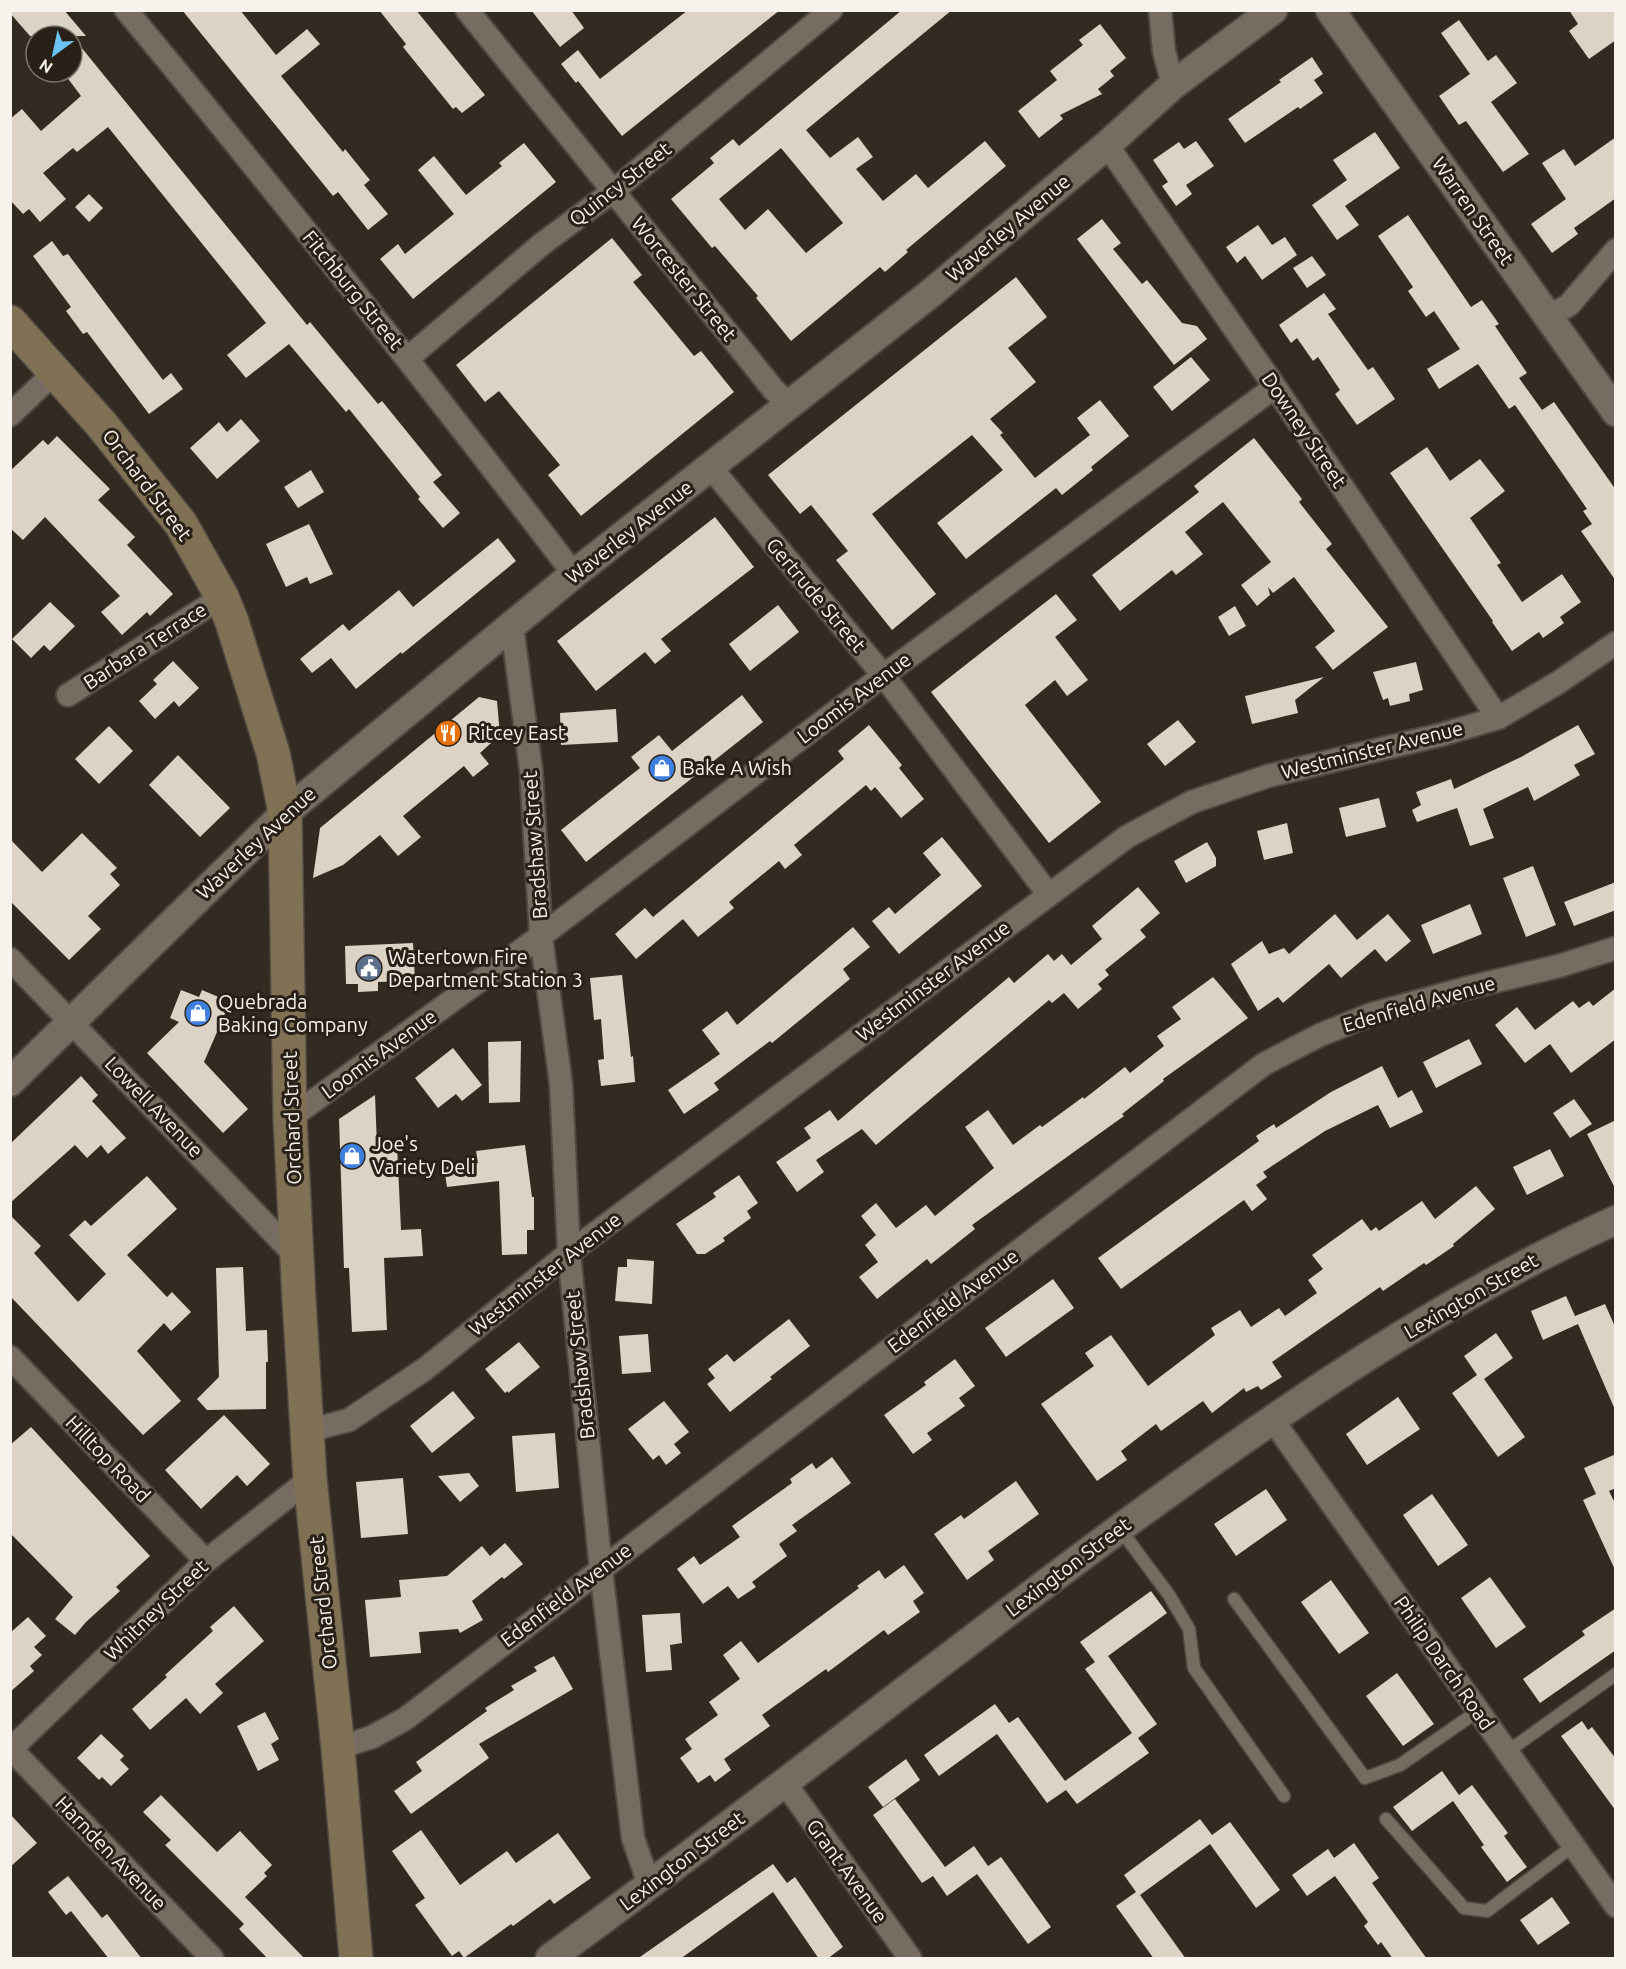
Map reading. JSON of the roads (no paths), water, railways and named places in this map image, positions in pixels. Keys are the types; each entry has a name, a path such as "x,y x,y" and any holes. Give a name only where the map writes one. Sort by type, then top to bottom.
{"main road":[{"name":"Orchard Street","path":"10,322 102,424 181,524 222,597 256,693 273,753 285,813 290,1118 310,1479 358,1955"}],"street":[{"name":"Fitchburg Street","path":"126,10 408,358 574,574"},
{"name":"Worcester Street","path":"467,10 612,192 773,389 790,406"},
{"path":"1160,10 1164,51 1173,85"},
{"name":"Waverley Avenue","path":"10,1082 285,813 574,574 922,300 1107,145 1173,85 1273,10"},
{"name":"Warren Street","path":"1330,10 1616,412"},
{"name":"Quincy Street","path":"408,358 542,244 612,192 828,11"},
{"name":"Downey Street","path":"1107,145 1275,387 1498,718"},
{"path":"1548,317 1569,305 1616,250"},
{"path":"10,415 55,372"},
{"name":"Loomis Avenue","path":"290,1118 541,936 884,676 1275,387"},
{"name":"Gertrude Street","path":"711,468 884,676 1049,895"},
{"name":"Barbara Terrace","path":"69,695 222,597"},
{"name":"Bradshaw Street","path":"512,626 531,770 541,936 561,1083 569,1253 601,1569 633,1838 650,1887"},
{"name":"Westminster Avenue","path":"307,1431 349,1420 425,1369 569,1253 1128,836 1192,802 1268,776 1440,735 1498,718 1559,682 1616,643"},
{"name":"Edenfield Avenue","path":"338,1748 372,1737 405,1719 1264,1064 1320,1035 1372,1014 1559,966 1616,948"},
{"name":"Lowell Avenue","path":"10,959 296,1256"},
{"name":"Lexington Street","path":"550,1959 650,1887 1120,1529 1272,1419 1453,1304 1537,1258 1616,1220"},
{"name":"Hilltop Road","path":"10,1358 206,1561"},
{"name":"Philip Darch Road","path":"1272,1419 1616,1906"},
{"name":"Whitney Street","path":"11,1749 206,1561 310,1479"},
{"name":"Harnden Avenue","path":"11,1749 212,1959"},
{"name":"Grant Avenue","path":"785,1783 910,1959"}],"lane":[{"path":"1120,1529 1169,1595 1189,1629 1194,1668 1284,1796"},
{"path":"1234,1599 1365,1778 1400,1765 1478,1711"},
{"path":"1506,1752 1616,1674"},
{"path":"1386,1819 1464,1908 1487,1911 1573,1846"}],"place":[{"name":"Ritcey East","path":"448,733"},
{"name":"Bake A Wish","path":"662,768"},
{"name":"Watertown Fire Department Station 3","path":"369,968"},
{"name":"Quebrada Baking Company","path":"198,1013"},
{"name":"Joe's Variety Deli","path":"352,1156"}]}
